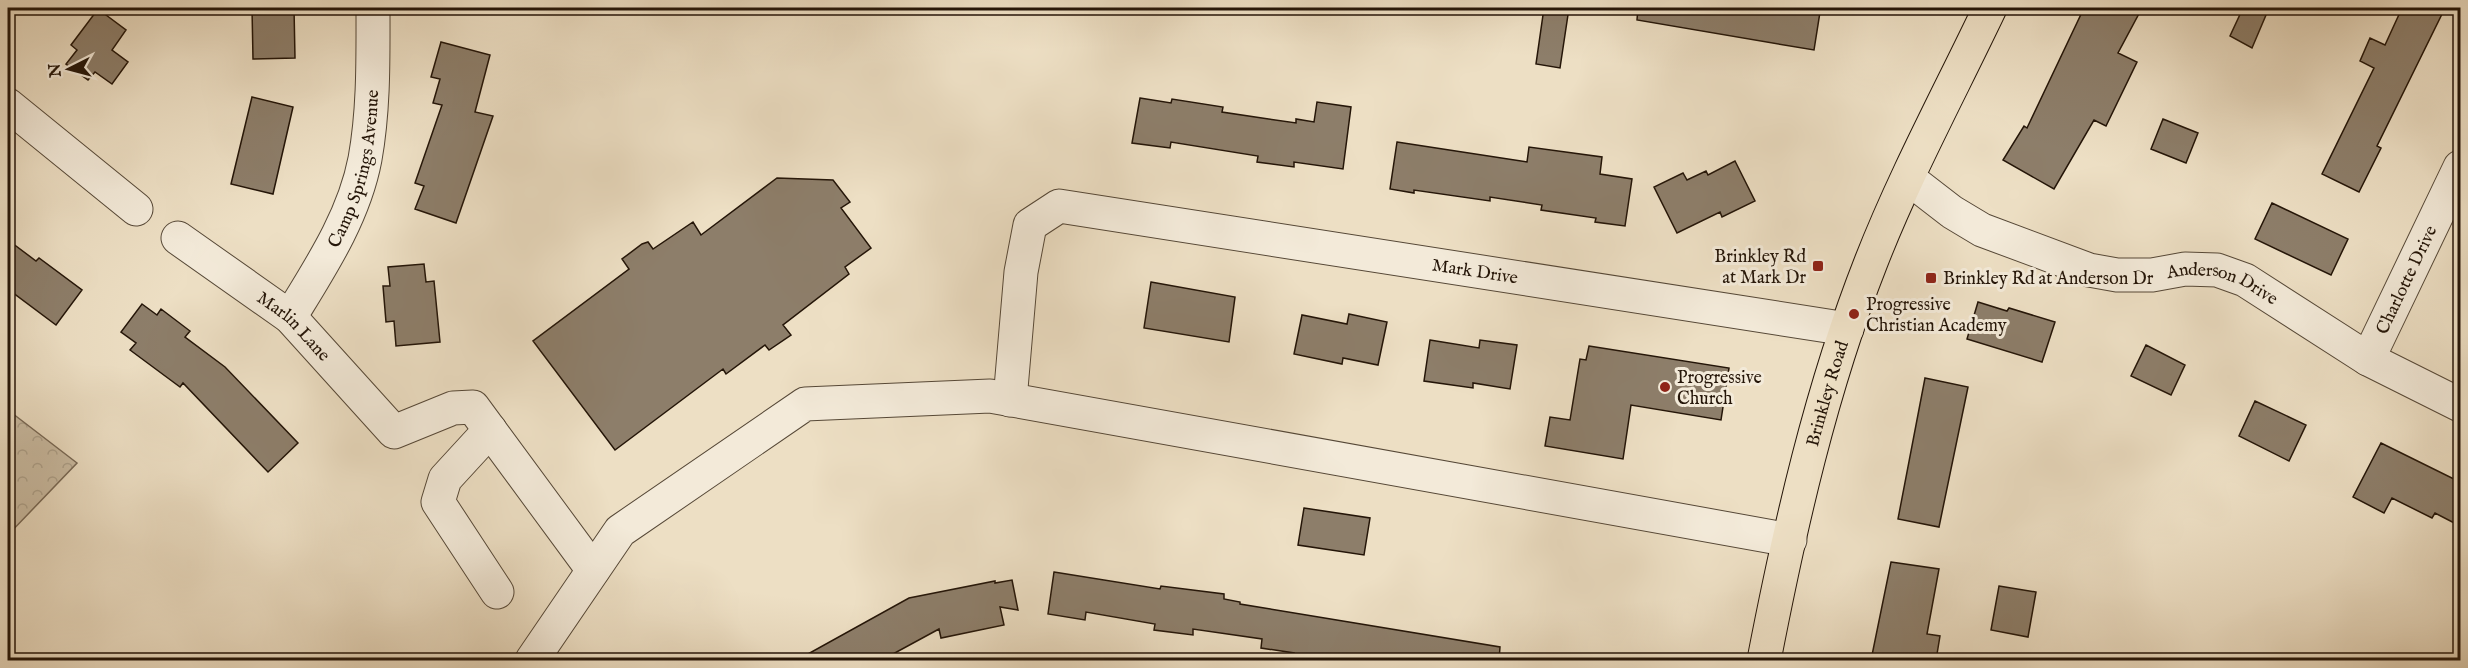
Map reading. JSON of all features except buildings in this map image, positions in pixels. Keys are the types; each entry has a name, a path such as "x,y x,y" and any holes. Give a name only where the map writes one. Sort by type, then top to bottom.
{"main road":[{"name":"Brinkley Road","path":"1764,660 1790,540 1820,420 1847,329 1874,255 1908,178 1990,8"}],"street":[{"name":"Camp Springs Avenue","path":"290,317 330,252 354,196 364,161 372,87 373,8"},
{"path":"8,105 136,209"},
{"name":"Charlotte Drive","path":"2368,359 2460,167"},
{"name":"Anderson Drive","path":"1908,178 1952,213 1982,230 2089,270 2117,275 2152,275 2185,269 2217,270 2245,280 2368,359 2460,405"},
{"name":"Mark Drive","path":"1010,400 1021,272 1030,225 1059,206 1847,329"},
{"name":"Marlin Lane","path":"178,238 290,317 394,432 453,408 473,407 490,430"},
{"path":"532,660 620,531 805,404 990,396 1790,540"},
{"path":"497,592 438,502 445,479 490,430 593,570"}],"green space":[{"path":"8,410 77,463 8,535"}],"place":[{"name":"Brinkley Rd at Mark Dr","path":"1818,266"},
{"name":"Brinkley Rd at Anderson Dr","path":"1931,278"},
{"name":"Progressive Christian Academy","path":"1854,314"},
{"name":"Progressive Church","path":"1665,387"}]}
